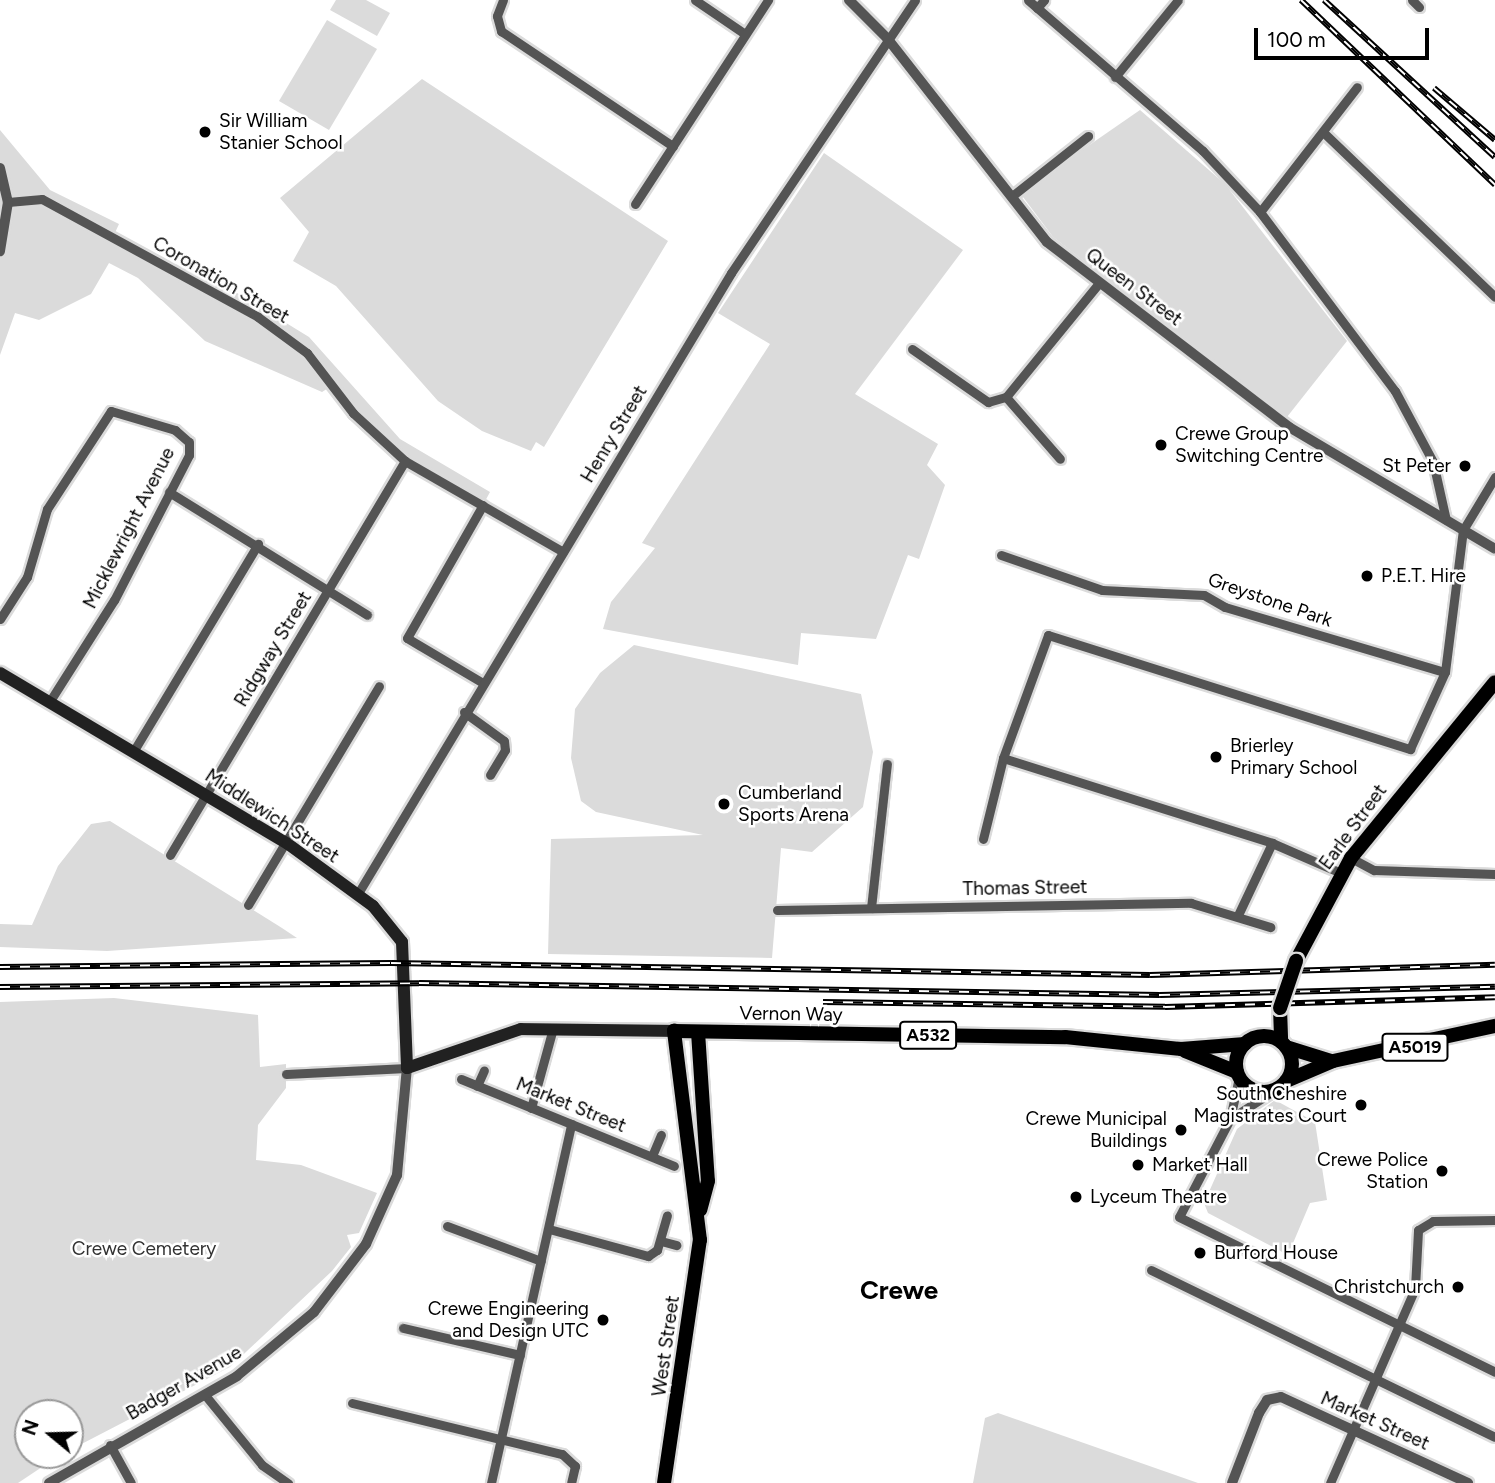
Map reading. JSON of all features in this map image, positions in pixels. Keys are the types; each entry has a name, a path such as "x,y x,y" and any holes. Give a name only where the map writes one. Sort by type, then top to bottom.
{"main road":[{"name":"Middlewich Street","path":"0,673 288,844 356,895 402,942 407,1068"},
{"name":"Earle Street","path":"1283,1045 1279,1012 1296,961 1341,873 1495,682"},
{"name":"Earle Street","path":"1249,1041 1279,1012"},
{"name":"A5019","path":"1281,1085 1333,1062 1495,1026"},
{"name":"Vernon Way","path":"407,1068 463,1044 554,1028 1065,1037 1181,1049 1249,1041"},
{"name":"West Street","path":"674,1031 699,1214"},
{"name":"West Street","path":"664,1483 699,1214 708,1181 698,1032"},
{"path":"1283,1045 1292,1062 1281,1085 1252,1089 1238,1074 1249,1041 1283,1045 1333,1062"},
{"name":"Vernon Way","path":"1181,1049 1238,1074"}],"street":[{"path":"503,0 496,16 501,31 673,146"},
{"path":"695,0 745,34"},
{"path":"635,204 768,0"},
{"name":"Queen Street","path":"849,0 887,38 1047,242 1098,284 1289,428 1494,548"},
{"name":"Henry Street","path":"356,895 731,273 915,0"},
{"path":"1028,0 1203,151 1260,212 1395,391 1433,462 1446,520"},
{"path":"1037,8 1044,0"},
{"path":"1115,77 1178,0"},
{"path":"1260,212 1357,87"},
{"path":"1323,132 1495,297"},
{"path":"1012,196 1088,136"},
{"path":"0,168 8,202 0,251"},
{"name":"Coronation Street","path":"8,202 43,199 258,317 307,353 353,413 405,461 563,552"},
{"path":"912,349 988,402 1006,397 1098,284"},
{"path":"1006,397 1060,459"},
{"name":"Micklewright Avenue","path":"0,619 27,577 47,509 111,411 175,430 189,442 169,492 114,600 50,701"},
{"name":"Ridgway Street","path":"170,855 405,461"},
{"path":"983,839 1003,758 1048,635 1404,750 1437,701 1445,672 1463,530 1495,477"},
{"path":"169,492 258,544 367,615"},
{"path":"482,683 407,638 483,505"},
{"path":"133,752 258,544"},
{"name":"Greystone Park","path":"1001,555 1102,590 1204,595 1225,607 1445,672"},
{"path":"248,905 288,844 379,685"},
{"path":"464,712 504,741 505,750 490,775"},
{"path":"1003,758 1272,843 1341,873"},
{"path":"871,908 887,764"},
{"path":"1238,915 1272,843"},
{"path":"1351,858 1374,870 1495,874"},
{"name":"Thomas Street","path":"777,910 1191,903 1238,915 1270,927"},
{"path":"531,1108 554,1028"},
{"path":"286,1074 407,1068"},
{"name":"Badger Avenue","path":"49,1483 110,1445 205,1395 264,1357 314,1312 366,1244 397,1175 407,1068"},
{"path":"477,1086 484,1070"},
{"path":"1238,1074 1230,1119 1179,1217 1495,1372"},
{"name":"Market Street","path":"461,1079 674,1166"},
{"path":"1230,1119 1281,1085"},
{"path":"491,1483 571,1124"},
{"path":"652,1157 661,1135"},
{"path":"549,1229 648,1256 661,1241 667,1215"},
{"path":"1330,1483 1415,1288 1413,1243 1422,1226 1495,1220"},
{"path":"447,1226 541,1261"},
{"path":"661,1241 676,1245"},
{"path":"1151,1270 1495,1437"},
{"path":"403,1328 520,1355"},
{"path":"205,1395 262,1465 288,1483"},
{"name":"Market Street","path":"1232,1483 1267,1400 1281,1397 1468,1483"},
{"path":"352,1403 562,1454 575,1466 570,1483"},
{"path":"110,1445 131,1483"}],"green space":[{"path":"336,0 366,0 390,13 377,36 330,10"},
{"path":"327,20 377,49 329,130 279,101"},
{"path":"422,79 668,241 544,447 536,442 531,451 482,431 438,401 336,286 293,261 309,232 280,198"},
{"path":"1140,110 1225,184 1347,341 1287,417 1053,237 1020,193"},
{"path":"0,130 50,190 119,224 113,237 205,287 211,277 309,337 400,439 490,492 483,505 405,461 333,385 322,392 205,341 138,278 109,263 91,294 39,320 15,313 0,355"},
{"path":"824,153 963,250 855,394 938,444 927,465 945,485 919,559 908,555 876,639 801,633 798,665 603,629 611,602 655,548 642,543 770,344 718,313"},
{"name":"Cumberland Sports Arena","path":"634,645 861,694 873,752 863,807 812,852 781,848 772,958 548,954 551,839 703,835 596,812 581,801 571,758 575,709 600,673"},
{"path":"110,821 297,938 107,951 0,947 0,924 32,925 58,866 91,824"},
{"name":"Crewe Cemetery","path":"114,998 258,1015 260,1067 286,1064 286,1088 258,1125 256,1160 301,1165 377,1193 359,1233 347,1235 351,1247 332,1271 230,1367 84,1443 84,1399 14,1399 14,1469 39,1469 18,1483 0,1483 0,1002"},
{"path":"1275,1100 1315,1122 1327,1200 1310,1203 1288,1255 1208,1213 1204,1203 1237,1129"},
{"path":"998,1413 1198,1483 973,1483 985,1418"}],"railway":[{"path":"1301,0 1495,185"},
{"path":"1324,0 1495,157"},
{"path":"1434,88 1495,140"},
{"path":"0,967 391,963 1150,975 1495,965"},
{"path":"0,987 419,983 1160,995 1495,987"},
{"path":"823,1002 1165,1007 1495,997"}],"place":[{"name":"Sir William Stanier School","path":"205,132"},
{"name":"Crewe Group Switching Centre","path":"1161,445"},
{"name":"St Peter","path":"1465,466"},
{"name":"P.E.T. Hire","path":"1367,576"},
{"name":"Brierley Primary School","path":"1216,757"},
{"name":"Cumberland Sports Arena","path":"724,804"},
{"name":"South Cheshire Magistrates Court","path":"1361,1105"},
{"name":"Crewe Municipal Buildings","path":"1181,1130"},
{"name":"Market Hall","path":"1138,1165"},
{"name":"Crewe Police Station","path":"1442,1171"},
{"name":"Lyceum Theatre","path":"1076,1197"},
{"name":"Burford House","path":"1200,1253"},
{"name":"Christchurch","path":"1458,1287"},
{"name":"Crewe Engineering and Design UTC","path":"603,1320"}],"district":[{"name":"Crewe","path":"899,1291"}]}
